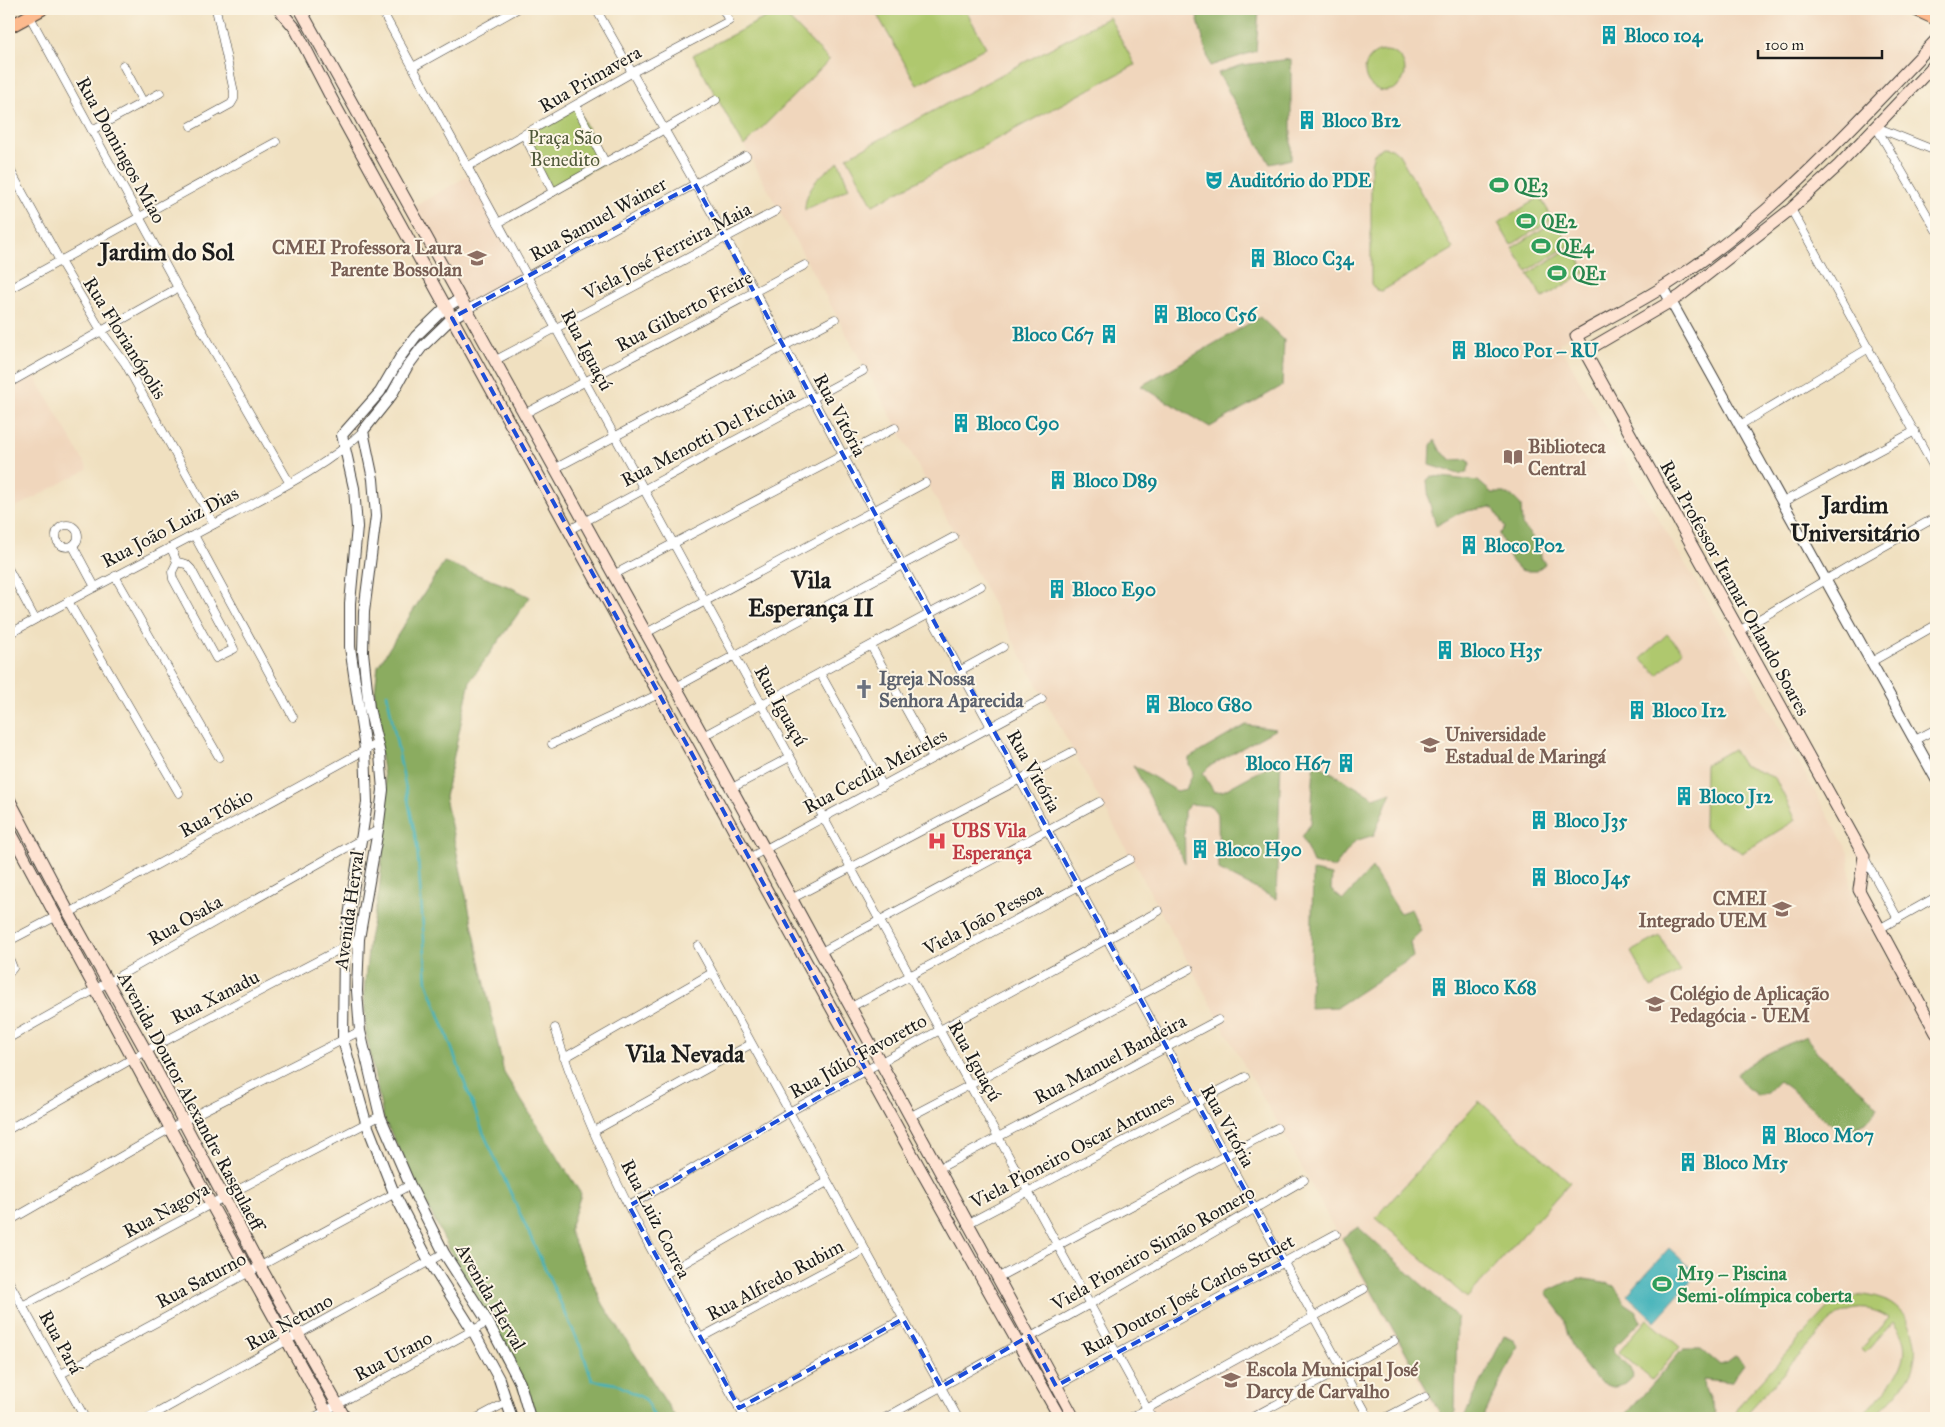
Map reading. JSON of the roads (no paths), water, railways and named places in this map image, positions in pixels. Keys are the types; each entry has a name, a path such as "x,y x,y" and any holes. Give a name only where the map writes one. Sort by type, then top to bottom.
{"main road":[{"path":"9,27 42,9"},
{"path":"279,9 296,28 336,107 866,1070 1060,1418"},
{"path":"300,9 703,736 730,789 911,1116 1074,1418"},
{"path":"1914,9 1936,19"},
{"path":"1664,287 1723,245 1826,155 1936,40"},
{"path":"1584,352 1672,301 1751,242 1791,209 1839,165 1936,63"},
{"path":"336,107 344,103 354,106"},
{"path":"1723,245 1751,242"},
{"name":"Rua Professor Itamar Orlando Soares","path":"1664,287 1576,336 1864,856"},
{"name":"Avenida Doutor Alexandre Rasgulaeff","path":"9,799 298,1336 346,1418"},
{"name":"Avenida Doutor Alexandre Rasgulaeff","path":"11,837 286,1342 328,1414"},
{"path":"1864,856 1859,890 1936,1034"}],"street":[{"path":"191,126 231,104 234,99 216,9"},
{"name":"Rua Iguaçú","path":"381,9 1152,1418"},
{"path":"413,67 517,9"},
{"name":"Rua Vitória","path":"596,9 726,238 873,511 1369,1418"},
{"name":"Rua Primavera","path":"467,167 633,72 729,21 723,9"},
{"name":"Rua Domingos Miao","path":"30,16 178,288 289,482"},
{"path":"123,65 142,102"},
{"path":"92,130 160,93"},
{"path":"498,223 716,100"},
{"path":"576,106 605,162"},
{"path":"1876,127 1936,151"},
{"path":"1876,127 1936,230"},
{"path":"524,135 553,192"},
{"path":"9,289 276,142"},
{"name":"Rua Samuel Wainer","path":"466,310 746,156"},
{"name":"Rua Florianópolis","path":"9,168 12,180 102,332 125,363 214,524"},
{"path":"1791,209 1936,471"},
{"name":"Viela José Ferreira Maia","path":"494,362 776,211"},
{"name":"Rua Gilberto Freire","path":"524,414 806,265"},
{"path":"1664,287 1936,779"},
{"path":"9,384 178,288"},
{"path":"345,448 342,439 345,430 360,416 380,392 401,356 416,336 446,307 460,299"},
{"name":"Rua João Luiz Dias","path":"9,634 95,586 171,548 289,482 345,448 364,431 391,396 407,367 422,347 452,318 466,310"},
{"path":"554,469 835,319"},
{"path":"1740,425 1868,348"},
{"name":"Rua Menotti Del Picchia","path":"569,530 863,370"},
{"path":"614,575 895,428"},
{"name":"Avenida Herval","path":"364,431 373,479 376,516 364,612 363,652 369,708 378,743 383,790 359,939 357,991 360,1031 380,1116 410,1185 444,1253 488,1322 520,1383 530,1418"},
{"path":"1783,502 1915,431"},
{"name":"Avenida Herval","path":"345,448 354,488 357,527 350,604 350,647 365,749 366,802 344,948 343,1040 366,1122 394,1193 429,1262 499,1379 512,1418"},
{"path":"646,633 925,483"},
{"path":"1739,631 1936,517"},
{"path":"194,535 292,717"},
{"path":"676,687 954,537"},
{"path":"72,546 95,586"},
{"path":"171,548 178,562 186,564 191,569 234,649 216,658 173,580 172,572 178,562"},
{"path":"9,570 35,619"},
{"path":"115,576 219,757"},
{"path":"703,736 981,586"},
{"path":"68,601 179,792"},
{"path":"1871,662 1936,626"},
{"path":"871,646 933,758"},
{"path":"961,670 1003,647"},
{"path":"820,673 883,786"},
{"path":"552,744 659,694"},
{"name":"Rua Cecília Meireles","path":"749,858 1042,699"},
{"path":"1915,740 1936,729"},
{"name":"Rua Tókio","path":"70,913 378,743"},
{"path":"791,899 1072,752"},
{"path":"730,789 790,756"},
{"path":"821,952 1099,802"},
{"name":"Rua Osaka","path":"9,1038 378,830"},
{"path":"11,837 27,832"},
{"name":"Rua Professor Itamar Orlando Soares","path":"1864,856 1898,919"},
{"name":"Viela João Pessoa","path":"851,1007 1130,858"},
{"path":"1879,929 1936,897"},
{"name":"Rua Júlio Favoretto","path":"629,1206 789,1112 1158,911"},
{"path":"9,941 55,917"},
{"name":"Rua Xanadu","path":"9,1129 133,1058 359,939"},
{"path":"698,946 958,1418"},
{"path":"9,958 13,968 9,973"},
{"path":"911,1116 1190,969"},
{"path":"564,1058 712,973"},
{"name":"Rua Manuel Bandeira","path":"938,1169 1218,1020"},
{"name":"Rua Luiz Correa","path":"554,1028 564,1058 594,1131 629,1206 745,1418"},
{"path":"9,1221 183,1121 360,1031"},
{"path":"594,1131 751,1044"},
{"name":"Viela Pioneiro Oscar Antunes","path":"968,1224 1245,1077"},
{"name":"Rua Nagoya","path":"22,1306 224,1197 380,1116"},
{"path":"997,1278 1277,1128"},
{"name":"Viela Pioneiro Simão Romero","path":"885,1418 1029,1336 1090,1304 1304,1180"},
{"path":"665,1274 827,1182"},
{"name":"Rua Saturno","path":"61,1374 410,1185"},
{"name":"Rua Doutor José Carlos Struet","path":"1056,1386 1336,1234"},
{"name":"Rua Alfredo Rubim","path":"700,1338 864,1250"},
{"name":"Rua Netuno","path":"148,1418 444,1253"},
{"name":"Rua Pará","path":"9,1282 84,1418"},
{"path":"1130,1418 1364,1290"},
{"path":"739,1408 903,1319"},
{"name":"Rua Urano","path":"313,1418 328,1414 338,1404 488,1322"},
{"path":"1251,1418 1394,1341"},
{"path":"1385,1418 1425,1396"},
{"path":"477,1418 507,1402"}],"water":[{"name":"M19 – Piscina Semi-olímpica coberta","path":"1669,1248 1697,1274 1655,1321 1627,1295"}],"waterway":[{"path":"387,694 417,845 427,982 483,1132 582,1350 592,1380 616,1384 645,1399 655,1418"}],"place":[{"name":"Bloco 104","path":"1609,35"},
{"name":"Bloco B12","path":"1307,120"},
{"name":"Auditório do PDE","path":"1214,180"},
{"name":"QE3","path":"1499,185"},
{"name":"QE2","path":"1526,221"},
{"name":"QE4","path":"1541,246"},
{"name":"CMEI Professora Laura Parente Bossolan","path":"477,258"},
{"name":"Bloco C34","path":"1258,258"},
{"name":"QE1","path":"1557,273"},
{"name":"Bloco C56","path":"1161,314"},
{"name":"Bloco C67","path":"1109,334"},
{"name":"Bloco P01 – RU","path":"1459,350"},
{"name":"Bloco C90","path":"961,423"},
{"name":"Biblioteca Central","path":"1513,457"},
{"name":"Bloco D89","path":"1058,480"},
{"name":"Bloco P02","path":"1469,545"},
{"name":"Bloco E90","path":"1057,589"},
{"name":"Bloco H35","path":"1445,650"},
{"name":"Igreja Nossa Senhora Aparecida","path":"864,689"},
{"name":"Bloco G80","path":"1153,704"},
{"name":"Bloco I12","path":"1637,710"},
{"name":"Universidade Estadual de Maringá","path":"1430,745"},
{"name":"Bloco H67","path":"1346,763"},
{"name":"Bloco J12","path":"1684,796"},
{"name":"Bloco J35","path":"1539,820"},
{"name":"UBS Vila Esperança","path":"937,841"},
{"name":"Bloco H90","path":"1200,849"},
{"name":"Bloco J45","path":"1539,877"},
{"name":"CMEI Integrado UEM","path":"1782,909"},
{"name":"Bloco K68","path":"1439,987"},
{"name":"Colégio de Aplicação Pedagócia - UEM","path":"1655,1004"},
{"name":"Bloco M07","path":"1769,1135"},
{"name":"Bloco M15","path":"1688,1162"},
{"name":"M19 – Piscina Semi-olímpica coberta","path":"1662,1284"},
{"name":"Escola Municipal José Darcy de Carvalho","path":"1231,1380"}],"district":[{"name":"Jardim do Sol","path":"167,252"},
{"name":"Jardim Universitário","path":"1855,519"},
{"name":"Vila Esperança II","path":"811,594"},
{"name":"Vila Nevada","path":"685,1054"}],"park label":[{"name":"Praça São Benedito","path":"565,148"}]}
